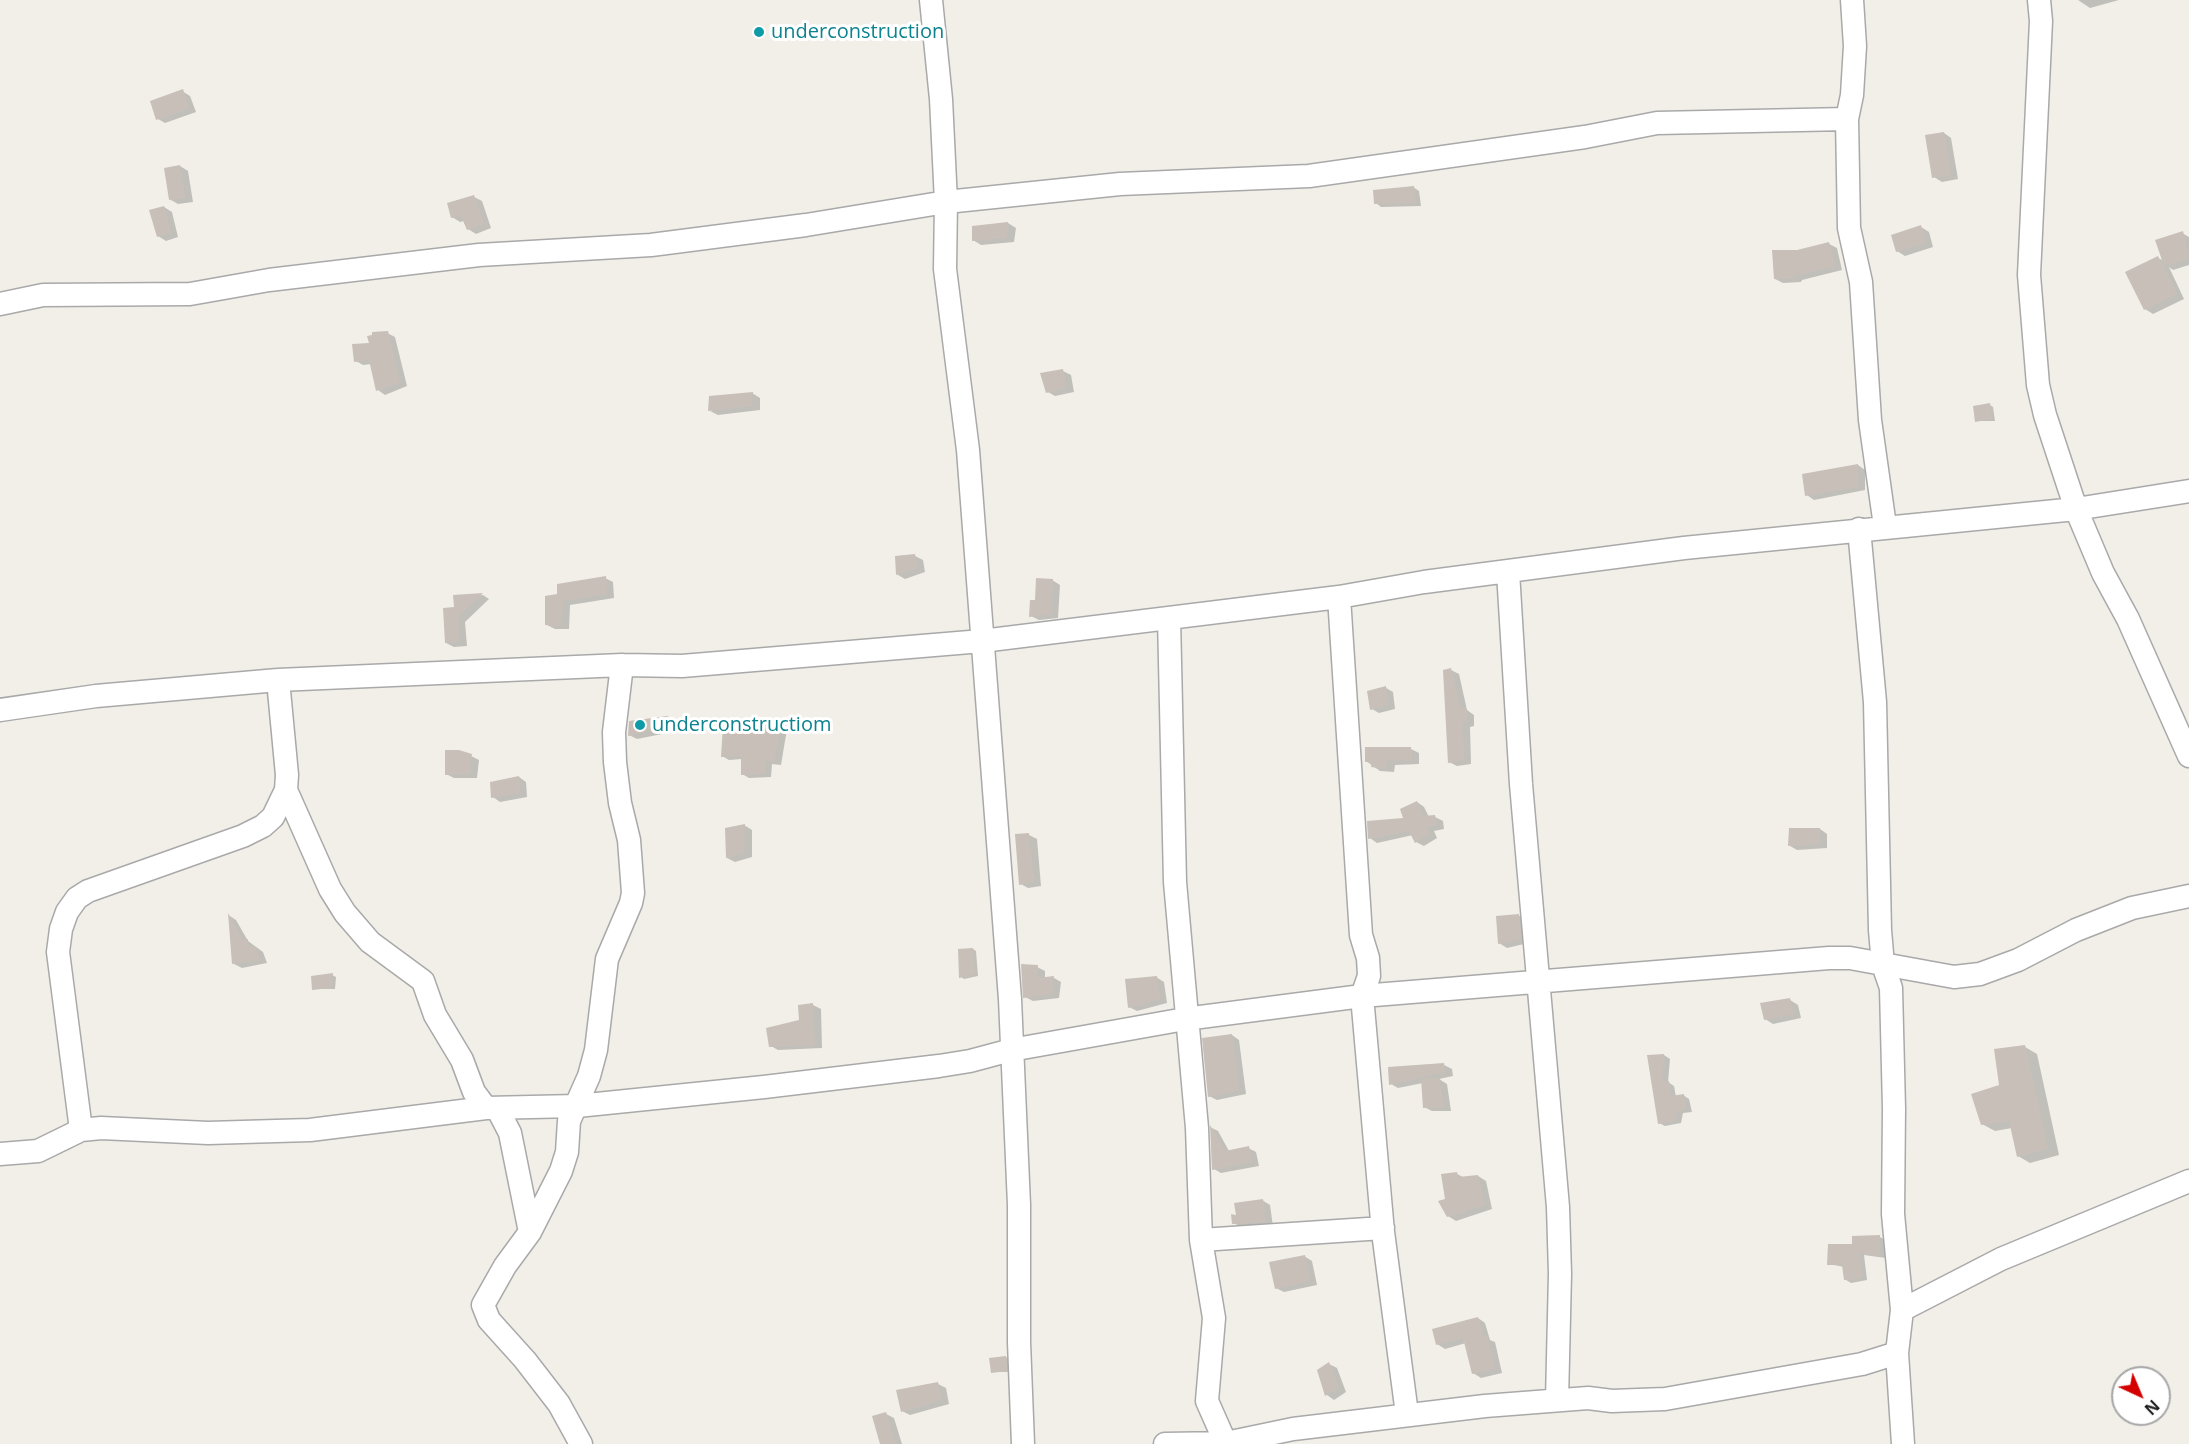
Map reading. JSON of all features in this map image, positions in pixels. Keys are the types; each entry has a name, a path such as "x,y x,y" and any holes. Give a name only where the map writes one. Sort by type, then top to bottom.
{"street":[{"path":"931,0 941,99 946,202 945,269 968,450 1010,999 1019,1205 1019,1353 1023,1444"},
{"path":"1852,0 1854,72 1851,108 1847,119 1849,228 1861,282 1867,390 1885,526"},
{"path":"2039,0 2041,21 2030,294 2038,385 2050,434 2076,509 2103,573 2128,620 2189,756"},
{"path":"0,304 43,295 190,294 269,280 479,255 651,245 806,225 946,202 1120,184 1309,176 1585,137 1657,123 1847,119"},
{"path":"0,710 96,696 278,680 622,665 682,666 982,641 1340,597 1424,582 1885,526 2076,509 2189,491"},
{"path":"1859,529 1875,702 1880,930 1883,965 1891,988 1894,1109 1893,1214 1902,1310 1897,1353 1903,1444"},
{"path":"1508,572 1521,784 1558,1207 1560,1274 1557,1400"},
{"path":"1340,597 1361,934 1368,958 1369,976 1362,996 1383,1228 1407,1414"},
{"path":"1168,618 1175,882 1185,1019 1197,1128 1201,1240 1214,1318 1207,1401 1226,1443"},
{"path":"581,1444 559,1404 484,1311 485,1297 530,1233 561,1171 567,1152 569,1121 577,1106 596,1050 607,959 633,893 629,840 620,803 615,762 614,732 622,665"},
{"path":"278,680 286,790 330,889 345,913 370,942 423,981 435,1015 462,1060 474,1092 492,1108 510,1133 530,1233"},
{"path":"81,1130 58,952 61,929 67,912 77,898 88,891 263,826 273,817 286,790"},
{"path":"0,1154 38,1150 81,1130 101,1128 233,1133 310,1130 492,1108 577,1106 939,1066 970,1061 1011,1050 1185,1019 1362,996 1538,984 1829,958 1850,958 1954,977 1980,974 2018,960 2076,930 2132,908 2189,896"},
{"path":"1902,1310 2001,1259 2189,1181"},
{"path":"1201,1240 1383,1228"},
{"path":"1165,1444 1226,1443 1293,1429 1407,1414 1557,1400 1665,1399 1862,1364 1897,1353"}],"building":[{"path":"183,89 189,108 156,120 150,101"},
{"path":"1944,132 1951,175 1932,178 1925,135"},
{"path":"180,165 185,198 169,200 164,168"},
{"path":"1414,186 1416,203 1374,204 1373,190"},
{"path":"474,195 484,224 467,230 461,216 451,218 447,203"},
{"path":"164,206 171,233 157,237 149,210"},
{"path":"1008,222 1007,238 972,241 972,226"},
{"path":"1921,225 1926,243 1896,252 1891,235"},
{"path":"2183,231 2189,258 2164,266 2155,240"},
{"path":"1829,242 1835,266 1794,276 1794,279 1774,279 1772,250 1797,250"},
{"path":"2158,256 2177,294 2144,310 2125,272"},
{"path":"388,331 400,382 376,391 369,360 354,362 352,344 369,343 367,336 372,335 372,332"},
{"path":"1063,369 1066,388 1046,393 1040,373"},
{"path":"753,392 752,406 708,411 709,396"},
{"path":"1990,403 1992,419 1975,422 1973,406"},
{"path":"1858,464 1858,487 1805,496 1802,474"},
{"path":"915,554 918,568 896,575 895,556"},
{"path":"606,576 607,594 563,601 561,626 545,625 545,596 557,594 557,584"},
{"path":"1036,578 1053,579 1051,614 1029,617 1030,600 1035,600"},
{"path":"483,593 458,617 459,642 445,643 443,608 454,607 453,595"},
{"path":"1451,668 1460,707 1467,709 1466,722 1462,723 1464,760 1448,763 1443,670"},
{"path":"1386,686 1388,705 1370,710 1367,691"},
{"name":"underconstructiom","path":"668,716 670,727 628,736 629,721"},
{"path":"781,724 774,762 765,761 765,774 741,775 741,756 721,757 723,725"},
{"path":"1365,747 1411,747 1412,760 1387,761 1386,769 1371,767 1372,762 1365,762"},
{"path":"445,750 459,750 472,754 469,774 445,775"},
{"path":"519,776 520,793 491,798 490,782"},
{"path":"1417,801 1423,816 1435,815 1437,825 1427,827 1430,833 1415,843 1409,831 1368,839 1367,821 1403,818 1400,809"},
{"path":"745,824 744,853 726,858 725,828"},
{"path":"1789,828 1820,828 1820,844 1788,846"},
{"path":"1029,833 1034,882 1019,885 1015,834"},
{"path":"228,913 243,940 248,939 248,946 255,946 260,960 232,964"},
{"path":"1519,914 1521,939 1498,944 1496,916"},
{"path":"973,948 975,974 959,978 958,949"},
{"path":"1021,964 1038,965 1037,978 1054,976 1052,994 1023,998"},
{"path":"333,973 332,988 312,990 311,976"},
{"path":"1157,976 1160,999 1128,1008 1125,979"},
{"path":"1790,998 1794,1014 1764,1020 1760,1003"},
{"path":"813,1003 815,1045 769,1047 766,1028 799,1020 798,1005"},
{"path":"1232,1034 1239,1090 1208,1097 1202,1038"},
{"path":"2025,1045 2048,1149 2017,1157 2009,1121 1981,1125 1971,1094 1999,1085 1994,1049"},
{"path":"1664,1054 1662,1082 1669,1081 1671,1096 1684,1094 1686,1109 1677,1111 1675,1121 1658,1124 1647,1055"},
{"path":"1444,1063 1445,1072 1389,1085 1388,1067"},
{"path":"1440,1078 1444,1107 1423,1108 1421,1079"},
{"path":"1210,1125 1225,1151 1249,1146 1252,1162 1212,1170"},
{"path":"1457,1172 1458,1177 1478,1175 1485,1205 1447,1217 1438,1201 1445,1199 1441,1174"},
{"path":"1263,1199 1266,1222 1232,1224 1231,1214 1236,1215 1234,1203"},
{"path":"1880,1235 1880,1256 1859,1253 1862,1278 1844,1280 1842,1265 1827,1265 1828,1244 1852,1244 1852,1236"},
{"path":"1305,1255 1310,1281 1275,1289 1269,1262"},
{"path":"1478,1317 1483,1337 1487,1336 1495,1369 1472,1374 1463,1338 1436,1345 1432,1329"},
{"path":"1006,1356 1007,1371 991,1373 989,1358"},
{"path":"1329,1362 1339,1388 1325,1396 1317,1370"},
{"path":"938,1382 942,1400 901,1412 896,1390"},
{"path":"886,1412 896,1444 880,1444 872,1416"}],"place":[{"name":"underconstruction","path":"759,32"},
{"name":"underconstructiom","path":"640,725"}]}
